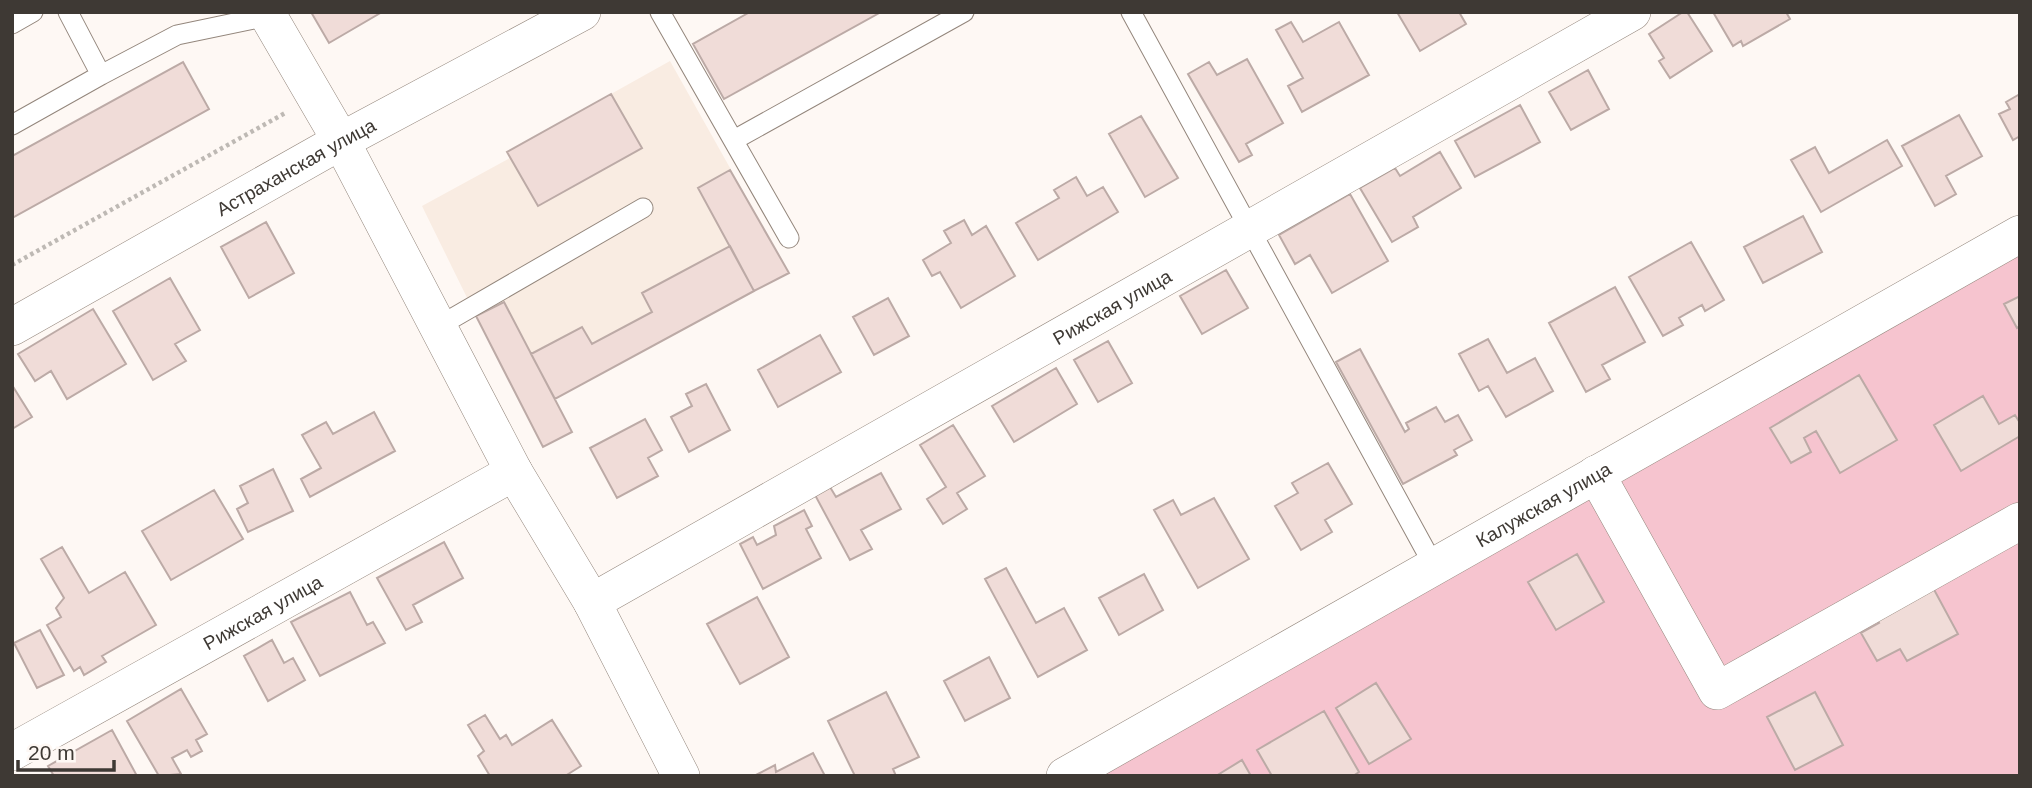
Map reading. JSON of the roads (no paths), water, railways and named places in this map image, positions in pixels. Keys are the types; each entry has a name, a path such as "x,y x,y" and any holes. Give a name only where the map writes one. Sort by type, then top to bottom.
{"street":[{"name":"Астраханская улица","path":"12,327 341,141 582,12"},
{"name":"Рижская улица","path":"592,602 1632,12"},
{"path":"267,14 341,141 514,472 592,602 681,776"},
{"name":"Калужская улица","path":"1065,776 2020,234"},
{"name":"Рижская улица","path":"12,752 514,472"},
{"path":"1596,474 1717,691 2020,521"}],"lane":[{"path":"12,24 33,12"},
{"path":"68,12 102,75"},
{"path":"660,12 789,238"},
{"path":"734,139 964,12"},
{"path":"1131,12 1434,566"},
{"path":"12,125 177,35 267,14"},
{"path":"439,326 643,208"}]}
